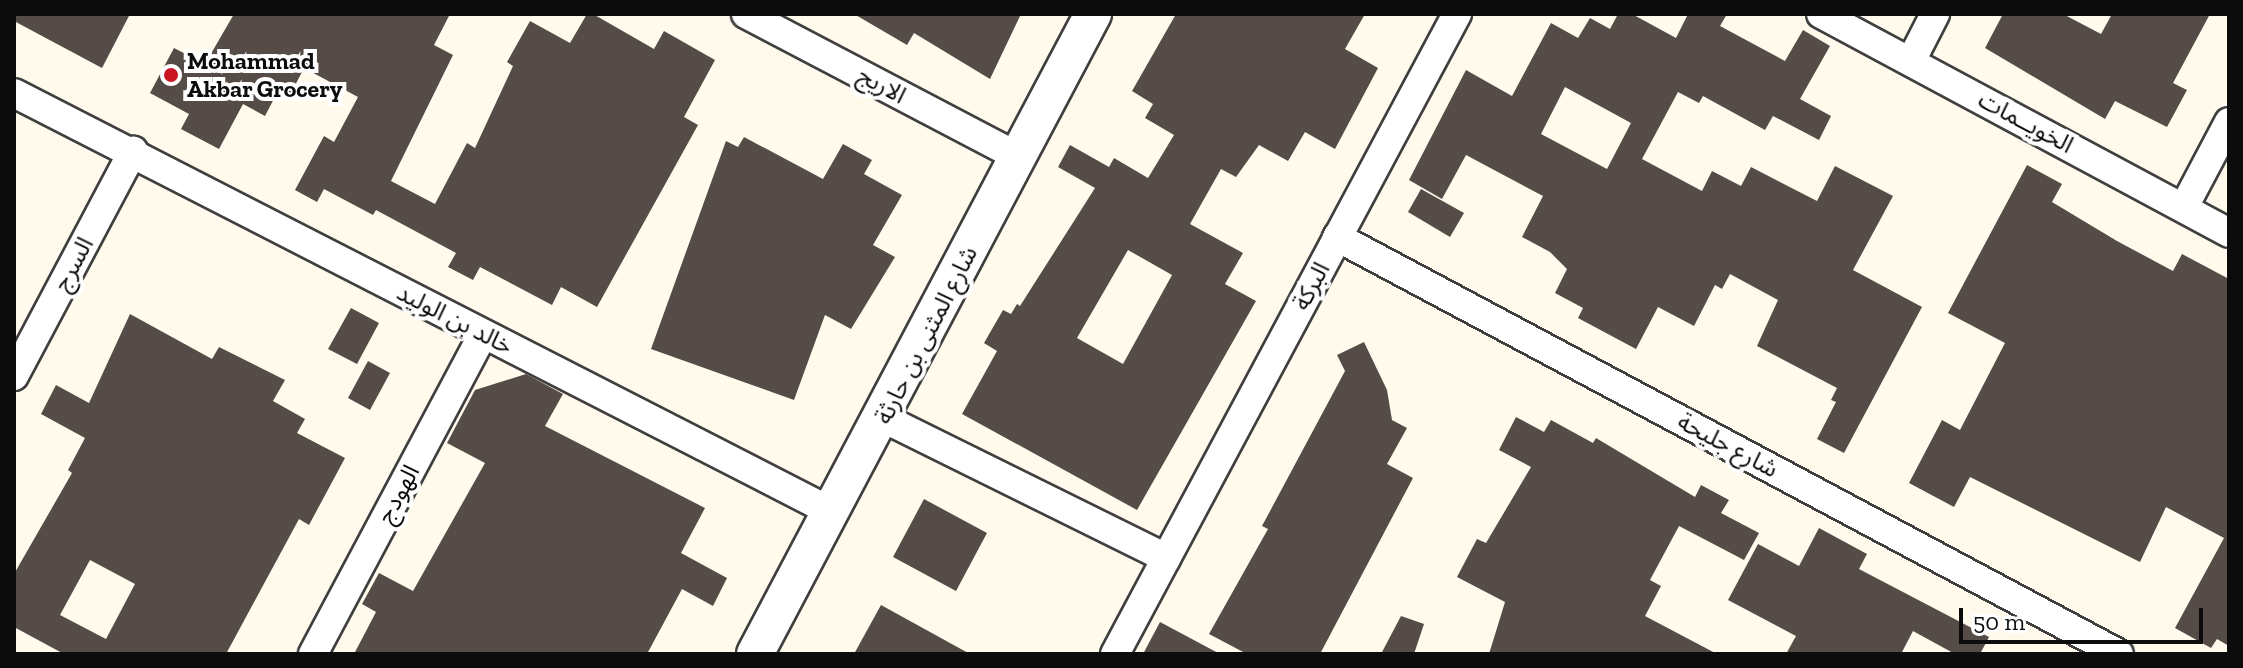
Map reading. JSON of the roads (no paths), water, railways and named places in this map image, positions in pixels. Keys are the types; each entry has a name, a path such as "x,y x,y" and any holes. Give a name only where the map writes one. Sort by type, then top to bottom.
{"street":[{"name":"الاريج","path":"746,14 1018,157"},
{"name":"شارع المثنى بن حارثة","path":"755,654 883,418 1093,14"},
{"name":"البركة","path":"1115,654 1457,14"},
{"name":"الخويــمات","path":"1821,14 2229,233"},
{"path":"1911,61 1935,14"},
{"name":"خالد بن الوليد","path":"14,75 80,123"},
{"name":"خالد بن الوليد","path":"14,93 80,123 832,512"},
{"path":"2184,207 2229,122"},
{"name":"السرج","path":"14,376 133,151"},
{"name":"شارع جليحة","path":"1337,237 2119,654"},
{"name":"الهودج","path":"313,654 483,334"},
{"path":"883,418 1166,558"}],"place":[{"name":"Mohammad Akbar Grocery","path":"171,75"}]}
